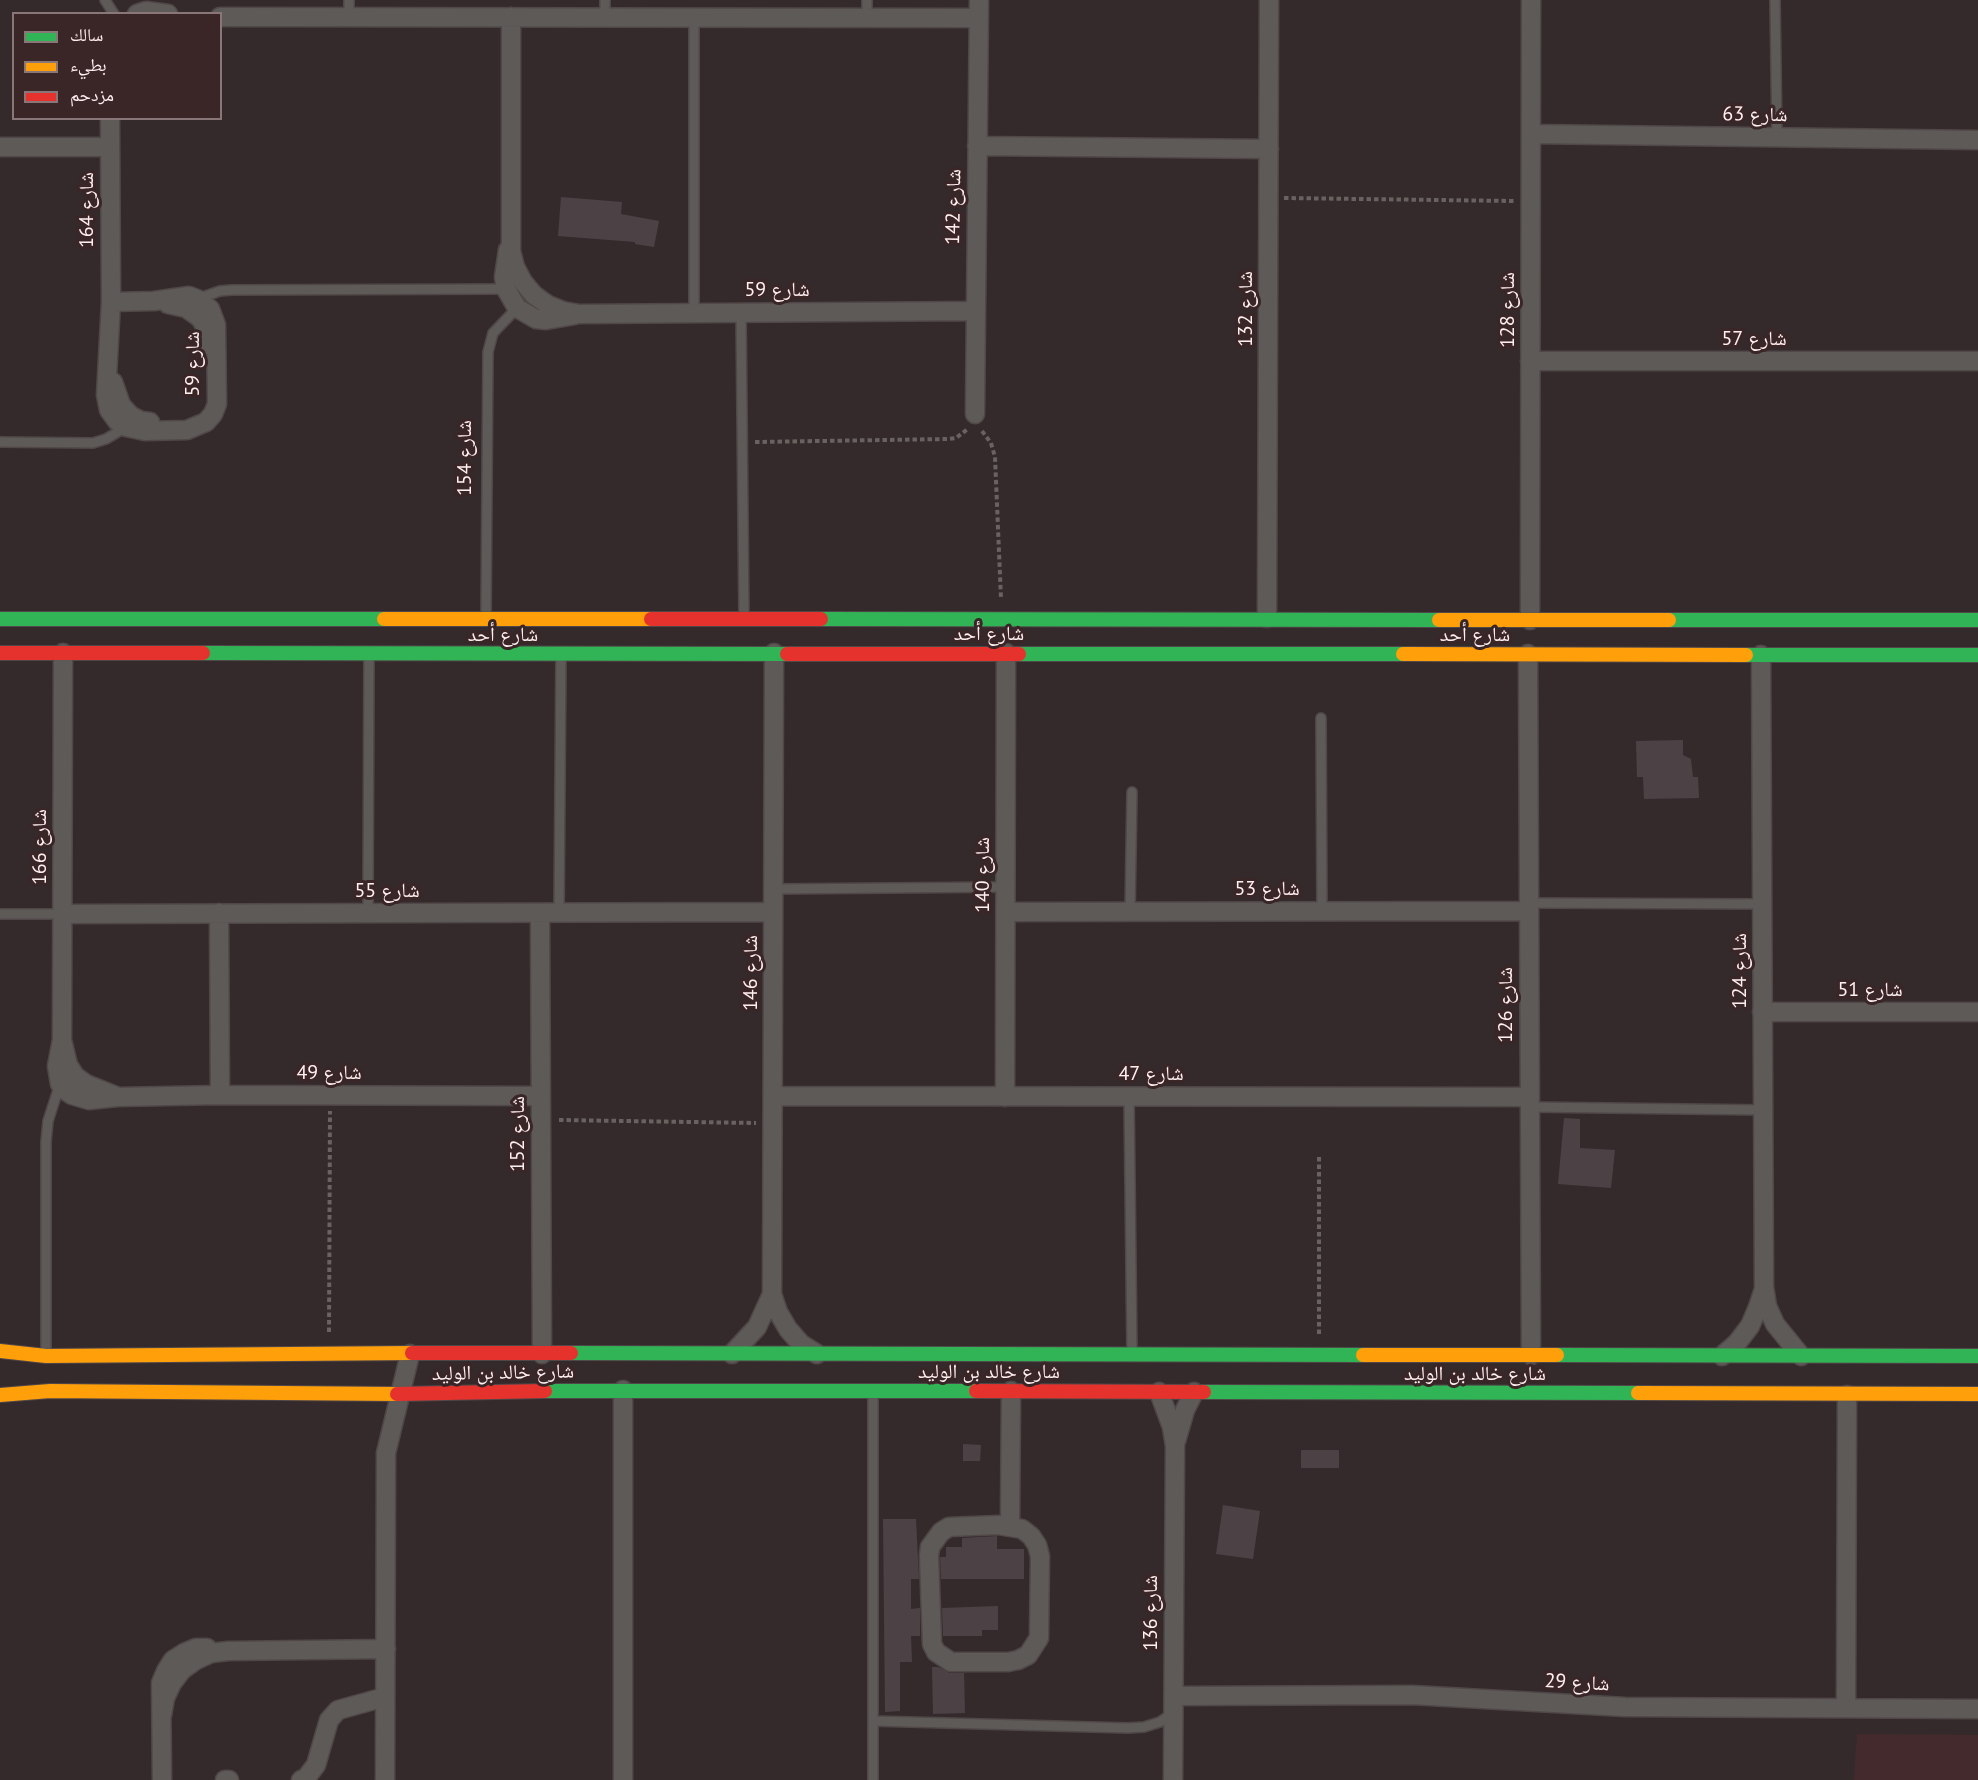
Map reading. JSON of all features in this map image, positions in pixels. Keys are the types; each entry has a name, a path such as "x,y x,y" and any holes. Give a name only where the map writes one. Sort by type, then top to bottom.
{"street":[{"name":"شارع 132","path":"1267,618 1269,0"},
{"name":"شارع 128","path":"1530,620 1531,0"},
{"path":"222,17 349,8 511,17 605,8 694,17 867,9 979,9"},
{"name":"شارع 142","path":"974,418 979,9"},
{"path":"511,17 510,234 504,277 506,289 517,308"},
{"name":"شارع 164","path":"109,361 110,120"},
{"name":"شارع 63","path":"1531,134 1978,140"},
{"path":"977,146 1269,149"},
{"path":"0,147 110,147"},
{"name":"شارع 59","path":"510,234 515,267 523,282 534,295 548,305 579,314"},
{"path":"111,302 154,301 180,296 197,299"},
{"name":"شارع 59","path":"126,427 145,431 167,427 190,419 202,407 208,391 216,325 210,309 197,299"},
{"name":"شارع 59","path":"154,301 186,308 200,318 207,334 212,364"},
{"name":"شارع 59","path":"517,308 536,319 546,320 579,314 976,312"},
{"path":"109,361 106,396 109,410 117,421 126,427"},
{"name":"شارع 59","path":"109,361 116,395 121,405 131,416 141,421 167,427"},
{"name":"شارع 57","path":"1530,362 1978,362"},
{"name":"شارع أحد","path":"0,619 464,637 561,654 1978,655"},
{"name":"شارع أحد","path":"0,653 369,654 464,637 486,619 1978,620"},
{"path":"903,619 897,626 896,638 900,649 907,653"},
{"path":"1496,655 1503,650 1507,638 1503,626 1497,620"},
{"name":"شارع 146","path":"774,653 772,1294 778,1312 788,1329 801,1344 817,1354"},
{"name":"شارع 140","path":"1005,1097 1006,653"},
{"name":"شارع 166","path":"60,1084 57,1066 62,1040 63,654"},
{"name":"شارع 126","path":"1528,654 1531,1356"},
{"name":"شارع 124","path":"1761,656 1764,1287 1767,1306 1775,1324 1801,1356"},
{"name":"شارع 53","path":"1006,912 1322,912 1528,907"},
{"name":"شارع 55","path":"62,914 773,912"},
{"path":"219,913 220,1095"},
{"name":"شارع 152","path":"540,913 542,1354"},
{"name":"شارع 51","path":"1762,1012 1978,1012"},
{"name":"شارع 166","path":"62,1040 68,1065 75,1076 86,1084 117,1097"},
{"path":"60,1084 66,1091 80,1099 117,1097"},
{"name":"شارع 49","path":"117,1097 540,1096"},
{"name":"شارع 47","path":"773,1096 1129,1096 1529,1102"},
{"name":"شارع 124","path":"1722,1356 1737,1343 1749,1326 1764,1287"},
{"name":"شارع 146","path":"732,1354 757,1327 772,1294"},
{"name":"شارع خالد بن الوليد","path":"0,1352 46,1356 329,1353 1978,1356"},
{"path":"385,1780 386,1453 410,1354"},
{"path":"1251,1393 1262,1374 1253,1354"},
{"path":"1294,1366 1312,1354"},
{"path":"1294,1381 1305,1392"},
{"name":"شارع خالد بن الوليد","path":"0,1395 50,1390 354,1395 623,1390 1978,1394"},
{"path":"623,1390 623,1780"},
{"path":"1010,1526 1011,1391"},
{"name":"شارع 136","path":"1159,1392 1172,1427 1175,1446 1173,1780"},
{"name":"شارع 136","path":"1175,1446 1185,1410 1194,1392"},
{"path":"1846,1708 1847,1395"},
{"path":"1010,1526 1022,1529 1031,1536 1040,1556 1039,1638 1028,1655 1008,1662 960,1663 943,1658 936,1652 930,1635 930,1547 941,1532 949,1527 1010,1526"},
{"path":"162,1780 161,1683 173,1660 184,1653 196,1648 228,1651 386,1650"},
{"name":"شارع 29","path":"1174,1704 1412,1695 1593,1707 1978,1709"},
{"path":"301,1780 306,1778 316,1765 328,1720 338,1710 385,1697"}],"lane":[{"path":"1775,0 1777,138"},
{"path":"694,17 694,314"},
{"path":"197,299 220,291 232,290 506,289"},
{"name":"شارع 154","path":"486,619 488,352 493,333 517,308"},
{"path":"741,313 744,619"},
{"path":"0,442 93,442 106,439 126,427"},
{"path":"368,913 369,654"},
{"path":"560,913 561,654"},
{"path":"1321,718 1322,912"},
{"path":"1130,912 1132,792"},
{"path":"774,889 1006,887"},
{"path":"1528,907 1762,904"},
{"name":"شارع 55","path":"0,914 62,914"},
{"path":"46,1356 46,1142 53,1101 60,1084"},
{"path":"1129,1096 1132,1354"},
{"path":"1529,1102 1763,1110"},
{"path":"873,1391 873,1780"},
{"path":"873,1721 1128,1728 1144,1727 1160,1722 1174,1704"}],"path":[{"path":"1268,198 1531,201"},
{"path":"742,443 948,439 963,434 974,418 991,443 995,457 1002,619"},
{"path":"329,1353 330,1096"},
{"path":"540,1120 772,1123"},
{"path":"1312,1354 1319,1157"}],"shaded area":[{"path":"1857,1734 1978,1735 1978,1780 1854,1780"}],"building":[{"path":"561,197 622,202 621,214 659,221 654,247 635,244 635,242 558,236"},
{"path":"1683,740 1683,755 1691,759 1693,777 1698,777 1699,798 1644,799 1643,777 1637,777 1636,741"},
{"path":"1564,1118 1580,1119 1580,1148 1615,1150 1611,1188 1558,1184"},
{"path":"963,1444 981,1445 980,1461 963,1461"},
{"path":"1301,1450 1339,1450 1339,1468 1301,1468"},
{"path":"1223,1505 1260,1511 1253,1559 1216,1554"},
{"path":"883,1519 916,1519 919,1579 911,1579 911,1609 920,1608 920,1636 911,1636 912,1662 900,1662 900,1711 885,1712"},
{"path":"997,1536 997,1549 1024,1549 1024,1579 941,1579 940,1557 946,1557 946,1547 962,1547 962,1538"},
{"path":"998,1606 998,1630 982,1630 982,1636 943,1636 942,1608"},
{"path":"932,1667 938,1667 950,1673 964,1673 965,1713 933,1714"}],"traffic: fast":[{"path":"0,619 384,619"},
{"path":"821,619 1439,620"},
{"path":"1669,620 1978,620"},
{"path":"203,653 787,654"},
{"path":"1019,654 1403,654"},
{"path":"1746,655 1978,655"},
{"path":"571,1353 1363,1355"},
{"path":"1557,1355 1978,1356"},
{"path":"545,1391 976,1391"},
{"path":"1204,1392 1638,1393"}],"traffic: slow":[{"path":"384,619 651,619"},
{"path":"1439,620 1669,620"},
{"path":"1403,654 1746,655"},
{"path":"0,1351 46,1356 412,1353"},
{"path":"1363,1355 1557,1355"},
{"path":"0,1395 50,1391 397,1394"},
{"path":"1638,1393 1978,1394"}],"traffic: jam":[{"path":"651,619 821,619"},
{"path":"0,653 203,653"},
{"path":"787,654 1019,654"},
{"path":"412,1353 571,1353"},
{"path":"397,1394 545,1391"},
{"path":"976,1391 1204,1392"}]}
